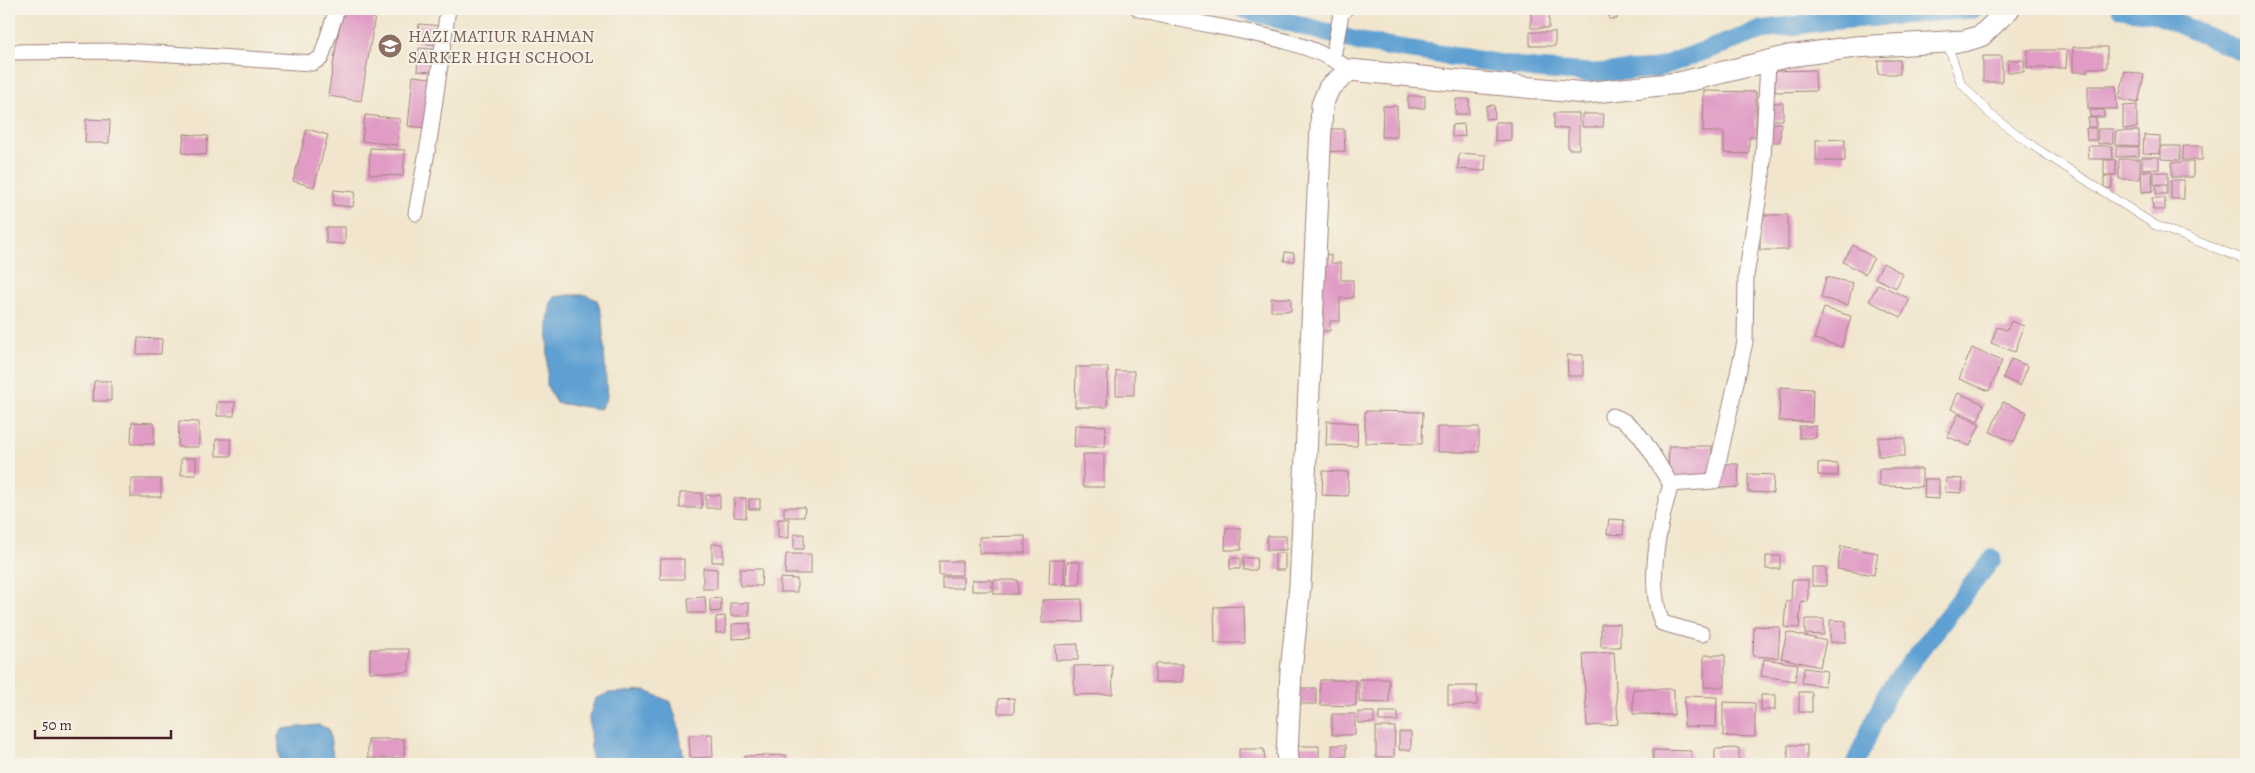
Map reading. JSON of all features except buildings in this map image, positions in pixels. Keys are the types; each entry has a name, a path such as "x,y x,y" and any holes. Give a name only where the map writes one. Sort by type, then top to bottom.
{"main road":[{"path":"1289,764 1287,754 1291,671 1300,586 1322,105 1329,88 1350,70 1585,93 1679,83 1789,56 1855,47 1947,43 1981,36 2003,15"}],"street":[{"path":"9,52 123,51 312,63 321,58 337,9"},
{"path":"416,213 429,144 448,9"},
{"path":"1139,9 1166,17 1233,29 1334,52 1350,70"},
{"path":"1334,52 1343,11"},
{"path":"1671,484 1714,481 1745,342 1746,276 1762,177 1768,62"},
{"path":"1612,416 1621,418 1644,438 1655,462 1671,484"},
{"path":"1671,484 1661,523 1655,574 1658,614 1662,623 1668,626 1702,634"}],"lane":[{"path":"1947,43 1961,83 1990,114 2033,146 2155,226 2246,260"}],"water":[{"path":"586,295 597,300 602,316 607,398 600,409 556,403 547,386 548,320 551,301 555,297"},
{"path":"646,691 671,702 678,725 685,764 592,763 589,717 595,699 609,693"},
{"path":"318,725 329,729 334,764 280,764 278,736 283,729"}],"waterway":[{"path":"1243,9 1360,42 1535,69 1592,73 1654,69 1762,30 1827,21 1973,9"},
{"path":"2121,9 2153,13 2246,53"},
{"path":"1855,764 1887,693 1992,559"}],"place":[{"name":"HAZI MATIUR RAHMAN SARKER HIGH SCHOOL","path":"390,46"}]}
